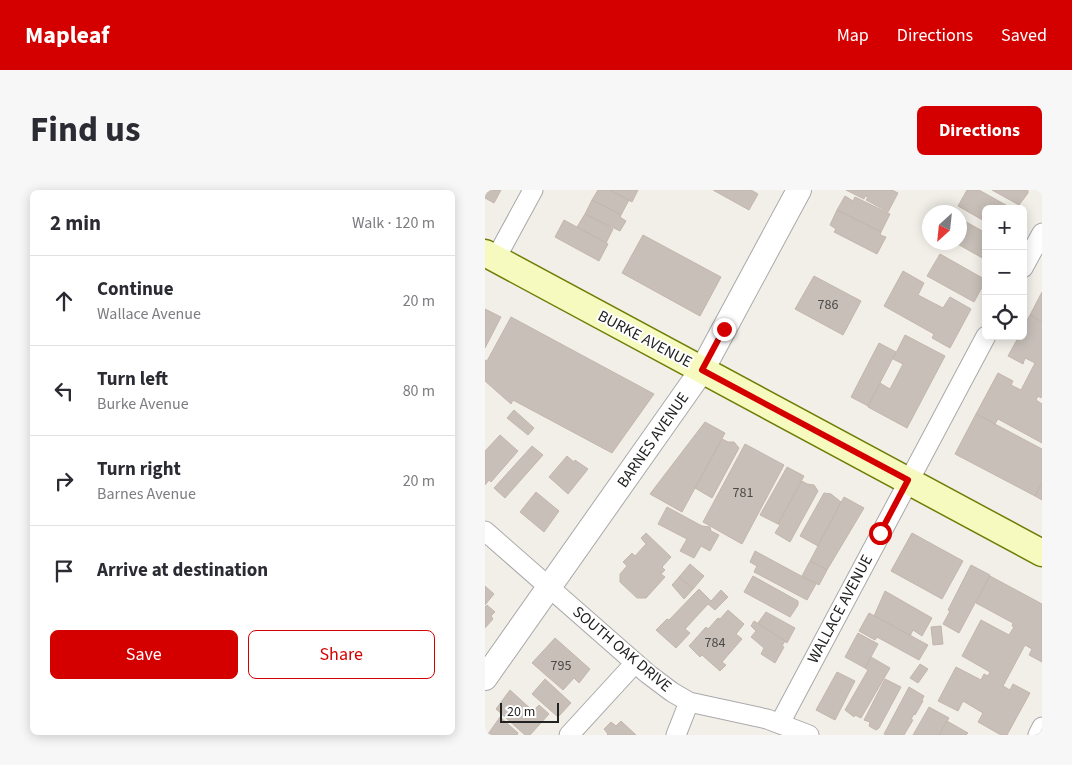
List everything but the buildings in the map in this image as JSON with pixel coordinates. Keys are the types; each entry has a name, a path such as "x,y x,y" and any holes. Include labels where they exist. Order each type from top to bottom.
{"main road":[{"name":"BURKE AVENUE","path":"490,256 1042,553"}],"street":[{"path":"490,256 533,190"},
{"name":"BARNES AVENUE","path":"485,678 702,370 799,190"},
{"path":"1027,261 1042,233"},
{"name":"WALLACE AVENUE","path":"779,723 984,340"},
{"name":"SOUTH OAK DRIVE","path":"485,531 659,684 689,702 779,723 809,735"},
{"path":"569,735 635,663"},
{"path":"676,735 689,702"},
{"path":"1038,735 1042,727"}],"route":[{"path":"724,329 702,370 908,480 880,533"}]}
